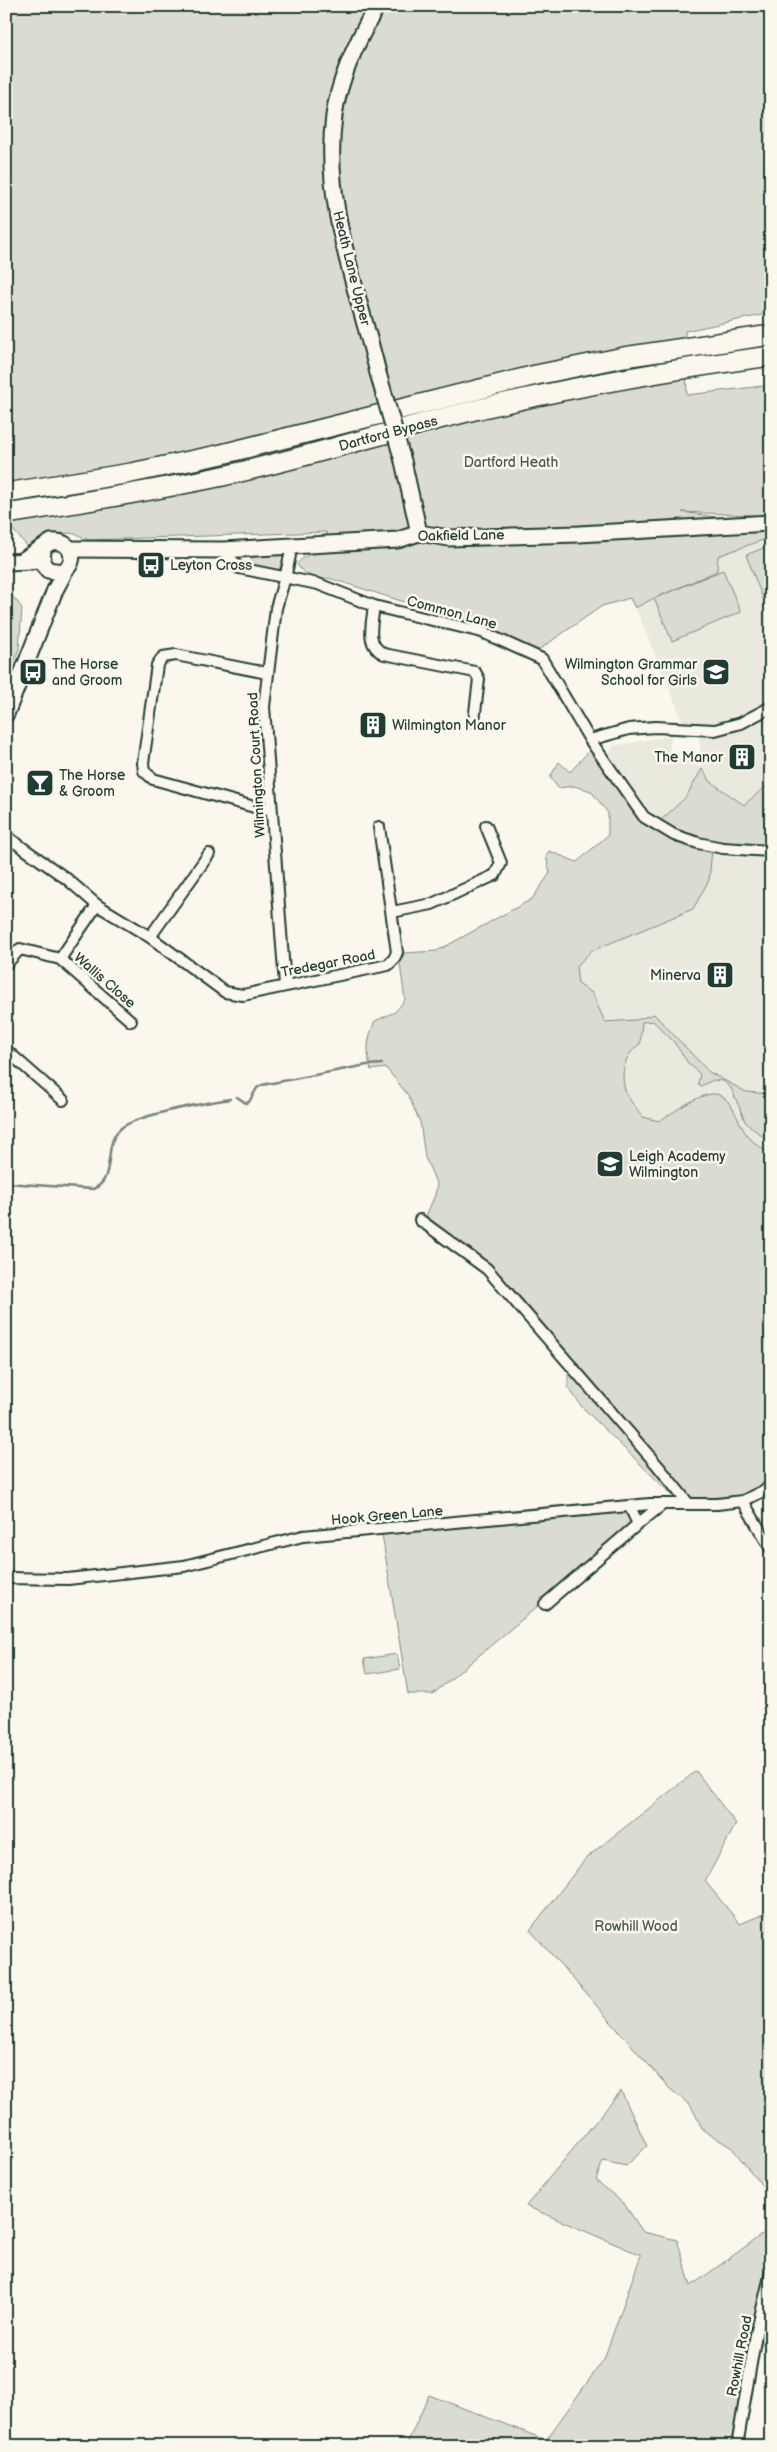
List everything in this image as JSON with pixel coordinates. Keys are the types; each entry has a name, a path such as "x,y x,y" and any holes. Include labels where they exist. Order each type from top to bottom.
{"highway":[{"name":"Dartford Bypass","path":"6,492 131,473 218,455 536,375 624,357 771,335"},
{"name":"Dartford Bypass","path":"6,514 134,494 224,475 441,419 569,389 651,374 771,356"}],"street":[{"name":"Heath Lane Upper","path":"377,6 344,75 334,116 332,174 341,232 402,461 419,533"},
{"name":"Oakfield Lane","path":"6,562 23,560 56,561 92,550 223,550 398,540 419,533 449,538 579,534 771,522"},
{"name":"Wilmington Court Road","path":"285,985 270,808 264,706 266,673 276,608 292,546"},
{"name":"Common Lane","path":"223,550 240,568 318,584 374,606 482,632 542,659 590,740 644,817 667,831 698,843 723,848 771,851"},
{"path":"6,714 55,590 56,561"},
{"path":"374,606 370,642 375,650 384,654 475,672 479,679 474,721"},
{"path":"266,673 176,655 163,657 157,666 154,681 143,768 146,774 153,779 258,808 270,808"},
{"path":"590,740 629,729 655,727 715,730 741,724 771,708"},
{"path":"392,912 432,904 495,875 501,863 486,826"},
{"name":"Tredegar Road","path":"6,836 67,879 97,906 150,937 225,992 243,995 388,965 394,960 397,952 379,827"},
{"path":"150,937 209,854"},
{"name":"Wallis Close","path":"60,958 97,906"},
{"name":"Wallis Close","path":"6,964 20,949 60,958 131,1021"},
{"path":"6,1050 63,1100"},
{"path":"420,1220 487,1269 687,1502"},
{"name":"Hook Green Lane","path":"6,1578 68,1579 174,1567 303,1536 687,1502 717,1504 744,1501 771,1487"},
{"path":"744,1501 771,1549"},
{"path":"545,1604 662,1504"},
{"path":"630,1507 638,1524"},
{"name":"Rowhill Road","path":"737,2446 756,2334 771,2272"}],"shaded area":[{"name":"Wilmington Grammar School for Girls","path":"771,537 771,848 678,831 659,822 608,758 613,746 672,735 669,753 702,768 699,737 689,736 631,597 718,556"},
{"name":"Leigh Academy Wilmington","path":"663,836 692,849 734,855 771,855 771,1478 451,1181 403,1012"}],"green space":[{"name":"Dartford Heath","path":"6,6 771,6 771,313 685,331 687,395 771,385 771,516 682,512 771,525 771,537 718,556 717,571 655,598 723,570 741,612 672,641 654,598 635,608 630,598 602,606 537,651 480,626 329,578 312,577 299,568 297,564 304,557 312,554 330,552 326,532 88,540 65,533 43,539 28,547 6,522"},
{"path":"771,545 771,596 763,599 746,555"},
{"path":"285,553 279,570 254,565 249,556"},
{"path":"6,576 9,576 10,593 22,608 19,649 6,684"},
{"name":"Leigh Academy Wilmington","path":"590,750 644,824 660,833 712,850 709,880 693,909 591,951 576,967 578,984 592,993 605,1022 636,1020 654,1014 709,1072 746,1092 771,1094 771,1143 746,1123 731,1088 723,1081 713,1080 701,1086 698,1084 700,1074 688,1063 674,1042 653,1021 642,1022 640,1044 627,1058 625,1064 623,1077 626,1093 643,1117 659,1121 686,1104 701,1097 714,1094 725,1099 730,1104 749,1138 771,1154 771,1483 740,1498 717,1499 673,1496 582,1407 568,1387 568,1374 575,1369 477,1257 426,1216 437,1185 425,1157 420,1122 408,1095 386,1068 371,1070 369,1063 368,1045 375,1021 395,1012 405,1000 400,964 404,953 437,951 532,899 550,873 546,856 549,851 577,862 608,835 608,813 591,791 574,786 558,788 550,777 559,762 570,772"},
{"path":"702,769 711,782 744,805 771,782 771,848 700,837 659,822 686,797"},
{"path":"649,1505 631,1528 433,1694 408,1694 381,1529"},
{"path":"397,1654 400,1669 367,1674 364,1659"},
{"name":"Rowhill Wood","path":"696,1771 736,1824 705,1881 740,1924 771,1911 771,2197 732,2148 703,2130 691,2106 669,2088 530,1930 586,1858"},
{"path":"621,2091 647,2146 626,2166 603,2161 596,2180 625,2205 643,2232 677,2240 691,2286 771,2228 771,2345 755,2342 736,2446 406,2446 429,2395 546,2440 604,2359 641,2255 526,2206"}],"waterway":[{"path":"237,1097 246,1103 249,1102 257,1088 262,1085 367,1065 382,1064"},
{"path":"6,1183 93,1189 105,1178 112,1144 120,1129 128,1124 156,1114 230,1099"}],"place":[{"name":"Leyton Cross","path":"151,565"},
{"name":"The Horse and Groom","path":"33,672"},
{"name":"Wilmington Grammar School for Girls","path":"716,672"},
{"name":"Wilmington Manor","path":"373,725"},
{"name":"The Manor","path":"742,757"},
{"name":"The Horse & Groom","path":"40,783"},
{"name":"Minerva","path":"720,975"},
{"name":"Leigh Academy Wilmington","path":"610,1164"}]}
